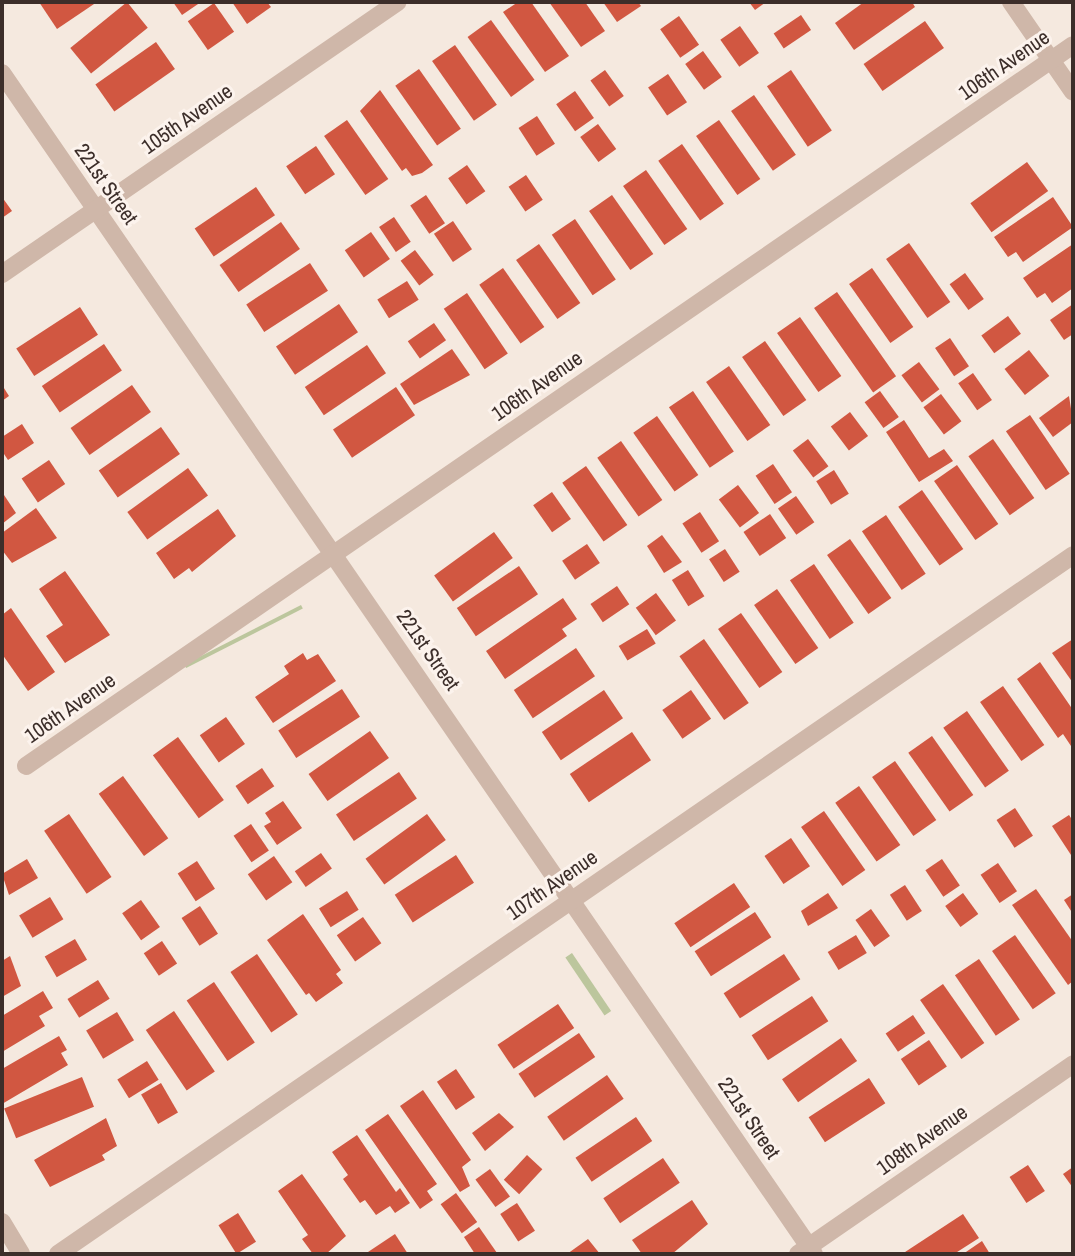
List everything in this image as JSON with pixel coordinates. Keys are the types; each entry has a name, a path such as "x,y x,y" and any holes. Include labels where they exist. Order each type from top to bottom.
{"street":[{"name":"105th Avenue","path":"2,274 398,2"},
{"path":"1011,2 1073,92"},
{"name":"106th Avenue","path":"26,766 1073,45"},
{"name":"221st Street","path":"2,73 573,899 807,1252"},
{"name":"107th Avenue","path":"58,1254 1073,555"},
{"name":"108th Avenue","path":"807,1252 1073,1064"},
{"path":"2,1222 21,1254"}],"green space":[{"path":"301,605 303,609 186,668 184,664"},
{"path":"572,953 611,1011 605,1016 565,957"}],"building":[{"path":"39,2 97,2 57,29"},
{"path":"127,2 148,28 91,74 70,48"},
{"path":"173,2 201,2 182,15"},
{"path":"232,2 267,2 271,7 247,24"},
{"path":"518,2 531,2 569,56 545,72 503,12"},
{"path":"549,2 585,2 605,31 581,47"},
{"path":"603,2 638,2 641,6 617,22"},
{"path":"749,2 766,2 755,10"},
{"path":"864,2 912,2 915,7 854,50 835,23"},
{"path":"214,3 234,32 208,50 188,21"},
{"path":"801,15 811,30 784,48 774,33"},
{"path":"679,16 699,45 680,58 660,29"},
{"path":"491,20 534,80 511,97 468,37"},
{"path":"925,21 944,48 882,91 864,64"},
{"path":"740,26 759,53 739,67 720,40"},
{"path":"156,42 175,69 114,111 95,84"},
{"path":"455,45 497,105 474,121 432,61"},
{"path":"703,51 722,77 704,90 685,64"},
{"path":"419,69 461,129 437,145 395,86"},
{"path":"605,70 624,96 609,106 590,81"},
{"path":"791,70 832,131 808,147 767,86"},
{"path":"668,74 687,102 667,116 648,87"},
{"path":"380,90 433,165 422,173 412,176 406,168 402,171 360,111"},
{"path":"575,91 594,118 575,131 556,104"},
{"path":"754,95 796,155 773,171 731,111"},
{"path":"537,116 555,144 537,156 519,128"},
{"path":"347,120 388,179 365,195 324,136"},
{"path":"719,120 760,179 737,195 696,136"},
{"path":"598,124 616,149 598,162 580,137"},
{"path":"682,144 724,204 700,220 658,161"},
{"path":"316,146 335,174 305,194 286,166"},
{"path":"1027,162 1048,191 992,232 970,203"},
{"path":"467,165 485,191 467,204 448,178"},
{"path":"646,170 687,229 664,245 623,186"},
{"path":"526,175 543,200 525,212 509,187"},
{"path":"256,187 275,215 214,257 195,228"},
{"path":"426,195 445,223 429,234 410,206"},
{"path":"612,195 653,254 630,270 589,211"},
{"path":"2,197 12,211 2,218"},
{"path":"1053,197 1073,227 1023,262 1016,252 1008,257 994,237"},
{"path":"394,217 411,242 396,252 379,227"},
{"path":"575,219 616,280 593,295 552,235"},
{"path":"453,221 472,249 453,262 434,234"},
{"path":"281,222 300,249 238,292 220,265"},
{"path":"371,232 390,259 364,277 345,250"},
{"path":"909,243 950,302 927,318 886,259"},
{"path":"539,244 580,303 557,319 516,260"},
{"path":"1073,244 1073,288 1052,303 1045,293 1037,298 1023,278"},
{"path":"415,250 434,275 419,286 401,261"},
{"path":"310,263 328,291 264,332 246,304"},
{"path":"503,268 544,327 521,344 479,285"},
{"path":"872,268 913,327 890,343 849,284"},
{"path":"965,273 984,299 968,310 950,284"},
{"path":"407,281 419,300 389,318 377,300"},
{"path":"837,292 896,376 873,392 814,308"},
{"path":"467,293 508,354 485,369 444,309"},
{"path":"339,304 358,332 295,375 276,346"},
{"path":"1073,304 1073,334 1064,340 1050,320"},
{"path":"80,307 98,335 34,376 16,348"},
{"path":"1008,316 1021,334 994,353 981,335"},
{"path":"800,317 841,376 818,392 777,333"},
{"path":"434,323 446,340 420,359 408,341"},
{"path":"950,338 969,366 954,376 935,348"},
{"path":"765,341 806,400 783,416 742,357"},
{"path":"104,344 122,371 60,412 42,386"},
{"path":"367,345 386,373 324,415 305,387"},
{"path":"452,349 470,375 414,405 400,384"},
{"path":"1029,350 1049,376 1025,395 1005,369"},
{"path":"919,362 939,389 922,402 901,375"},
{"path":"729,366 770,425 747,441 706,382"},
{"path":"973,373 992,400 977,410 958,383"},
{"path":"2,385 9,396 2,401"},
{"path":"132,385 151,412 89,455 71,428"},
{"path":"396,387 415,415 352,458 333,429"},
{"path":"693,391 734,452 710,468 669,407"},
{"path":"880,391 899,417 883,428 865,402"},
{"path":"941,394 961,421 944,434 923,407"},
{"path":"1069,396 1073,422 1053,437 1039,418"},
{"path":"850,412 868,436 849,450 831,426"},
{"path":"1030,415 1070,474 1046,490 1006,431"},
{"path":"657,416 698,475 675,492 633,433"},
{"path":"904,420 929,458 944,449 953,461 919,482 886,432"},
{"path":"22,424 34,443 8,460 2,451 2,437"},
{"path":"161,427 180,454 118,498 99,471"},
{"path":"808,439 828,466 813,478 793,450"},
{"path":"993,439 1034,498 1010,515 968,456"},
{"path":"621,441 662,500 639,517 597,458"},
{"path":"49,460 65,484 38,502 22,478"},
{"path":"773,464 792,492 775,504 756,476"},
{"path":"957,465 998,524 975,540 934,481"},
{"path":"586,466 627,525 604,542 562,483"},
{"path":"188,468 208,496 147,540 127,512"},
{"path":"834,470 849,494 831,505 816,481"},
{"path":"738,485 759,513 740,527 719,499"},
{"path":"922,490 963,549 940,566 898,507"},
{"path":"2,492 16,513 2,524"},
{"path":"552,492 571,519 552,532 533,505"},
{"path":"796,496 814,522 796,535 778,509"},
{"path":"36,508 57,538 12,563 2,550 2,533"},
{"path":"218,509 236,536 192,572 189,568 174,579 156,553"},
{"path":"700,512 719,541 701,553 682,523"},
{"path":"770,514 786,538 760,556 743,532"},
{"path":"886,515 926,574 902,590 862,531"},
{"path":"494,532 513,558 453,601 434,575"},
{"path":"662,535 682,562 664,573 647,546"},
{"path":"850,539 891,598 868,614 827,555"},
{"path":"587,544 600,563 575,580 562,561"},
{"path":"725,549 740,572 724,582 709,559"},
{"path":"814,564 854,623 830,639 790,580"},
{"path":"519,566 538,594 476,636 457,608"},
{"path":"688,570 704,596 688,606 672,580"},
{"path":"65,571 110,635 65,663 46,636 63,625 39,589"},
{"path":"617,586 629,604 603,622 590,604"},
{"path":"777,589 818,648 795,664 754,605"},
{"path":"656,593 676,621 656,635 636,608"},
{"path":"563,598 577,619 562,629 567,636 505,679 486,651"},
{"path":"11,608 55,672 28,691 2,654 2,615"},
{"path":"741,613 782,672 759,688 718,629"},
{"path":"647,629 656,644 627,661 619,646"},
{"path":"704,639 749,703 724,720 679,656"},
{"path":"1073,639 1073,683 1052,653"},
{"path":"576,648 595,676 533,718 514,690"},
{"path":"303,653 307,660 318,654 336,681 273,723 255,697 289,674 284,666"},
{"path":"1040,662 1073,710 1073,749 1063,734 1058,738 1017,679"},
{"path":"1003,686 1044,745 1021,761 980,702"},
{"path":"342,689 360,717 296,758 278,730"},
{"path":"604,690 623,718 561,760 542,732"},
{"path":"691,690 711,719 682,739 662,710"},
{"path":"967,711 1009,771 985,787 943,728"},
{"path":"226,717 245,744 219,762 200,735"},
{"path":"370,731 389,758 327,801 309,774"},
{"path":"632,732 651,760 589,802 570,774"},
{"path":"932,736 973,795 950,812 908,753"},
{"path":"178,737 224,800 199,818 153,755"},
{"path":"895,761 936,820 913,836 872,777"},
{"path":"262,768 274,786 248,804 235,786"},
{"path":"399,772 417,799 354,841 336,814"},
{"path":"123,776 168,838 144,856 99,794"},
{"path":"859,786 900,845 877,862 835,803"},
{"path":"283,801 302,828 277,845 264,826 271,822 265,813"},
{"path":"1015,808 1033,836 1015,848 997,820"},
{"path":"824,811 865,870 842,886 801,827"},
{"path":"69,814 111,877 87,894 44,831"},
{"path":"427,814 446,840 384,885 366,859"},
{"path":"1069,815 1073,821 1071,855 1052,826"},
{"path":"251,824 269,851 251,862 234,836"},
{"path":"791,838 810,866 783,884 764,856"},
{"path":"321,853 332,869 306,887 295,871"},
{"path":"456,855 474,883 413,922 395,895"},
{"path":"274,856 292,882 266,901 248,874"},
{"path":"27,859 38,878 9,895 2,874"},
{"path":"942,859 960,886 943,897 925,870"},
{"path":"197,861 215,889 196,901 178,874"},
{"path":"998,863 1017,891 1000,903 981,875"},
{"path":"734,883 750,907 691,947 674,923"},
{"path":"905,885 922,911 907,921 890,895"},
{"path":"1036,889 1073,942 1073,981 1068,985 1012,905"},
{"path":"347,891 359,910 331,927 319,908"},
{"path":"828,893 838,908 808,926 801,911"},
{"path":"963,893 978,914 960,927 945,906"},
{"path":"1073,894 1073,914 1064,900"},
{"path":"50,897 63,919 33,938 19,916"},
{"path":"141,900 160,927 141,940 122,913"},
{"path":"200,906 218,934 200,946 182,918"},
{"path":"871,909 890,936 874,947 855,920"},
{"path":"755,912 771,937 711,976 695,951"},
{"path":"303,914 341,970 336,974 343,983 316,1002 309,993 306,995 267,940"},
{"path":"363,917 381,943 355,962 337,935"},
{"path":"856,935 867,953 839,970 828,952"},
{"path":"1015,935 1056,993 1033,1009 992,951"},
{"path":"75,939 87,960 57,977 45,956"},
{"path":"162,941 177,963 159,976 144,953"},
{"path":"257,954 298,1015 271,1032 230,972"},
{"path":"784,954 800,979 740,1018 724,993"},
{"path":"10,956 21,986 2,997 2,961"},
{"path":"979,959 1020,1020 996,1036 955,975"},
{"path":"98,980 110,999 79,1018 67,999"},
{"path":"214,982 255,1043 227,1061 187,1000"},
{"path":"943,984 984,1043 961,1059 920,1000"},
{"path":"43,991 53,1008 39,1016 45,1026 2,1052 2,1016"},
{"path":"812,996 828,1021 768,1060 752,1035"},
{"path":"558,1004 574,1028 514,1069 497,1045"},
{"path":"174,1011 215,1072 187,1091 146,1030"},
{"path":"117,1012 134,1040 103,1059 86,1031"},
{"path":"913,1015 925,1033 898,1052 886,1033"},
{"path":"579,1033 595,1057 535,1098 518,1074"},
{"path":"59,1036 67,1050 61,1053 68,1065 2,1104 2,1069"},
{"path":"841,1038 857,1061 798,1102 782,1079"},
{"path":"929,1040 947,1067 919,1086 901,1059"},
{"path":"147,1061 159,1080 129,1098 117,1080"},
{"path":"456,1069 475,1097 456,1110 437,1082"},
{"path":"607,1075 624,1099 564,1141 547,1117"},
{"path":"82,1077 94,1107 16,1138 4,1108"},
{"path":"869,1078 885,1103 825,1142 809,1117"},
{"path":"161,1083 178,1112 158,1124 141,1094"},
{"path":"423,1090 471,1160 462,1167 470,1186 460,1192 400,1106"},
{"path":"499,1113 514,1127 485,1151 472,1133"},
{"path":"388,1114 437,1184 427,1191 433,1200 420,1209 365,1130"},
{"path":"636,1117 652,1141 592,1182 575,1158"},
{"path":"106,1118 117,1146 102,1155 105,1160 50,1187 34,1160"},
{"path":"357,1135 396,1192 400,1188 410,1203 395,1213 390,1206 376,1215 365,1200 360,1203 343,1179 348,1175 332,1152"},
{"path":"527,1155 542,1169 519,1194 504,1180"},
{"path":"663,1158 680,1183 620,1223 603,1198"},
{"path":"1028,1165 1045,1191 1026,1203 1010,1177"},
{"path":"1073,1167 1073,1188 1063,1174"},
{"path":"490,1169 510,1197 495,1207 475,1180"},
{"path":"302,1174 346,1236 326,1254 313,1254 302,1239 308,1235 278,1191"},
{"path":"456,1193 477,1222 462,1233 441,1204"},
{"path":"692,1200 708,1224 672,1254 642,1254 632,1240"},
{"path":"517,1203 535,1231 518,1242 500,1214"},
{"path":"238,1213 256,1242 236,1254 218,1225"},
{"path":"963,1214 979,1238 954,1254 902,1254"},
{"path":"479,1227 497,1253 475,1254 464,1237"},
{"path":"395,1234 408,1254 369,1254 368,1252"},
{"path":"588,1239 600,1254 567,1254"},
{"path":"982,1241 990,1254 963,1254"}]}
